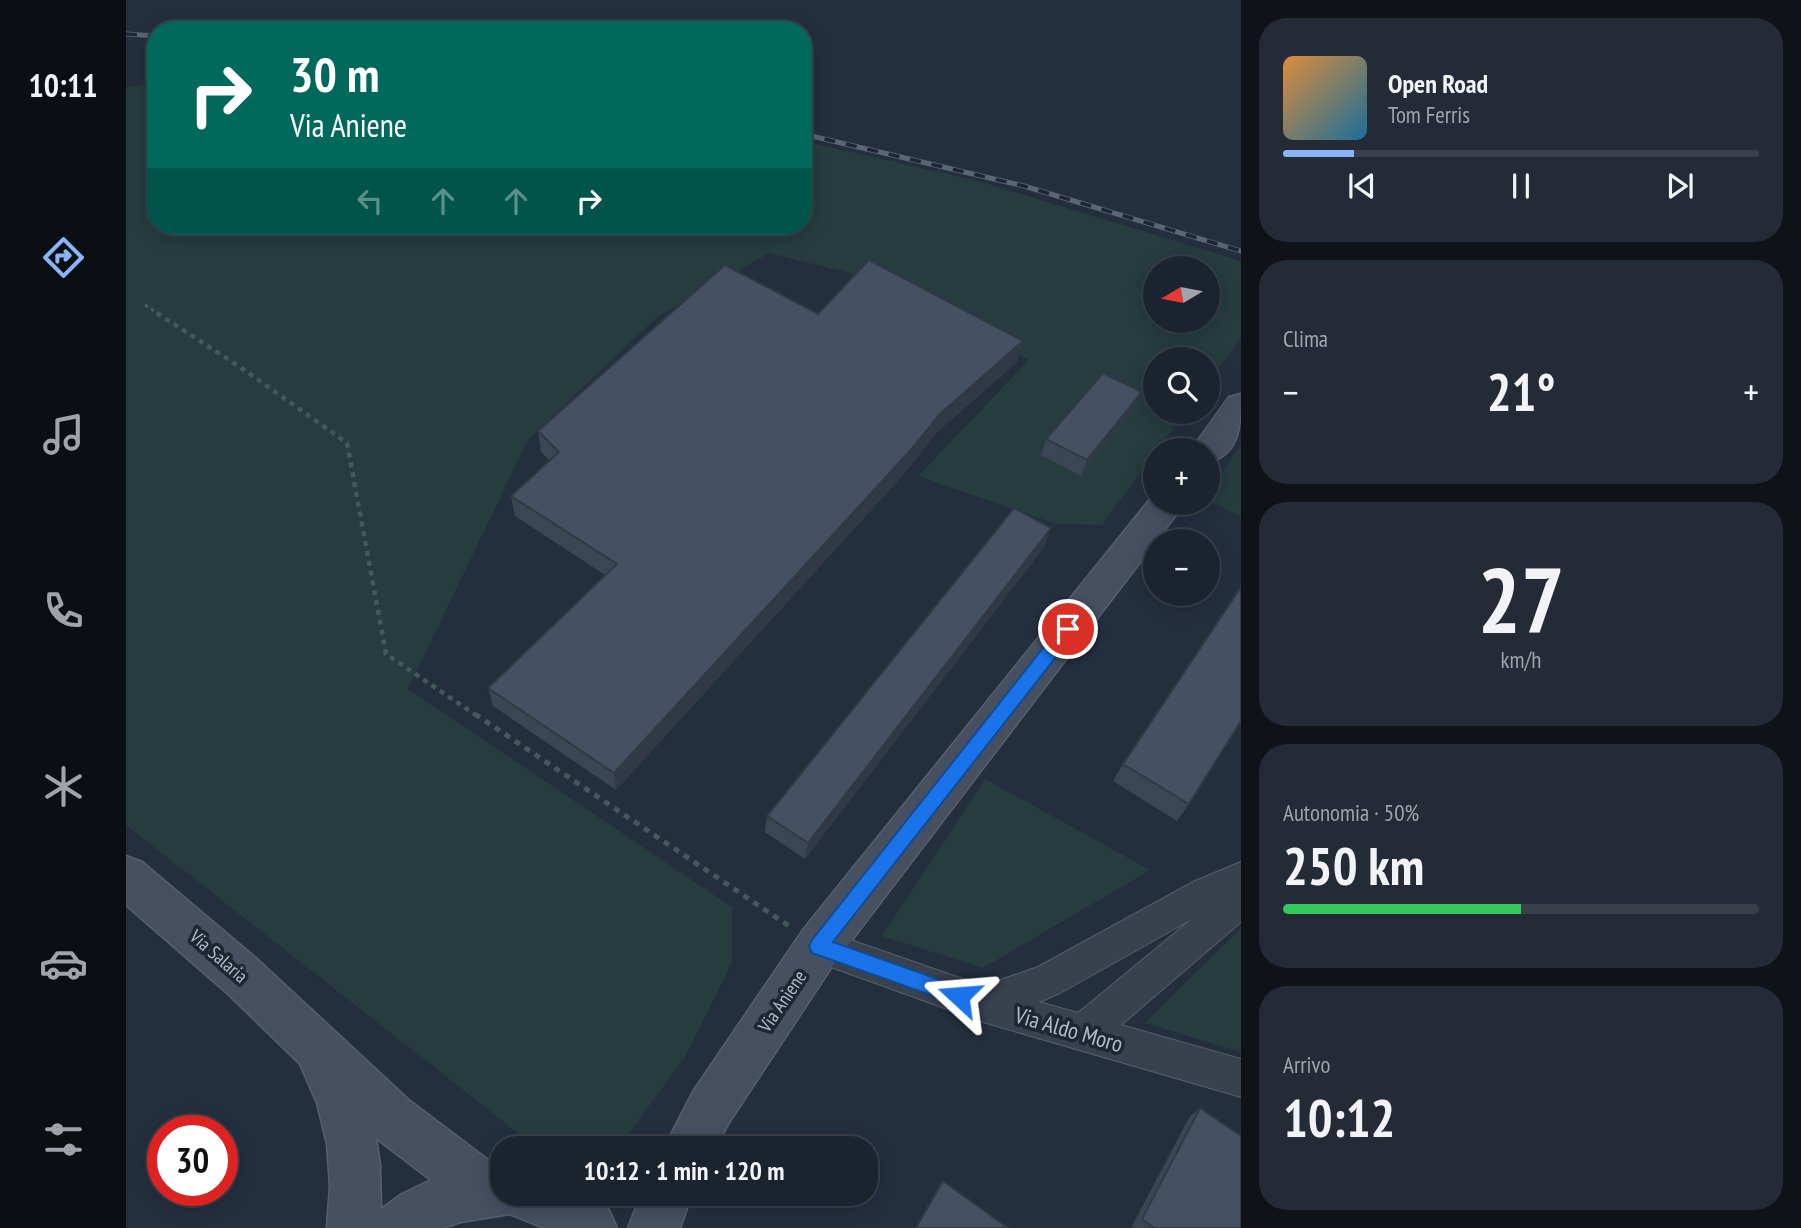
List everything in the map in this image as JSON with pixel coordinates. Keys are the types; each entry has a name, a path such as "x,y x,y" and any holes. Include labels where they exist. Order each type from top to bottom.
{"street":[{"path":"1217,438 1241,406"},
{"name":"Via Aniene","path":"700,1128 819,946 1158,515"},
{"name":"Via Salaria","path":"126,877 242,976 392,1119 490,1172"},
{"path":"983,1004 1047,981 1207,892 1241,878"},
{"path":"1083,1033 1235,905 1241,896"},
{"name":"Via Aldo Moro","path":"819,946 983,1004 1241,1078"},
{"name":"Via Salaria","path":"307,1040 333,1080 344,1106 355,1160 353,1228"},
{"name":"Via Salaria","path":"398,1228 443,1201 490,1201"},
{"path":"654,1228 662,1206"}],"path":[{"path":"145,306 246,371 347,443 359,500 369,577 386,653 819,946"}],"green space":[{"path":"147,84 147,235 812,235 812,143 978,181 1241,261 1241,338 1220,367 1220,347 1143,347 1143,424 1176,424 1166,438 1143,438 1143,469 1102,525 1056,524 918,476 1029,360 862,276 769,253 656,318 528,440 408,689 732,907 732,962 685,1057 627,1136 522,1136 126,825 126,87"},
{"path":"1241,445 1241,517 1220,506 1220,475"},
{"path":"985,779 1150,870 983,968 882,936"},
{"path":"1241,928 1241,1052 1145,1023"}],"building":[{"path":"869,260 1023,341 941,413 908,453 614,773 488,688 617,564 511,496 559,452 538,431 725,265 818,314"},
{"path":"1103,373 1142,392 1087,460 1046,439"},
{"path":"1014,508 1051,528 808,843 767,816"},
{"path":"1241,587 1241,721 1189,804 1123,764"},
{"path":"1200,1108 1241,1136 1241,1228 1154,1228 1142,1219"},
{"path":"943,1181 1008,1228 916,1228"}],"railway":[{"path":"126,34 147,35"},
{"path":"812,136 1024,186 1241,251"}],"route":[{"path":"959,996 819,946 1068,629"}]}
